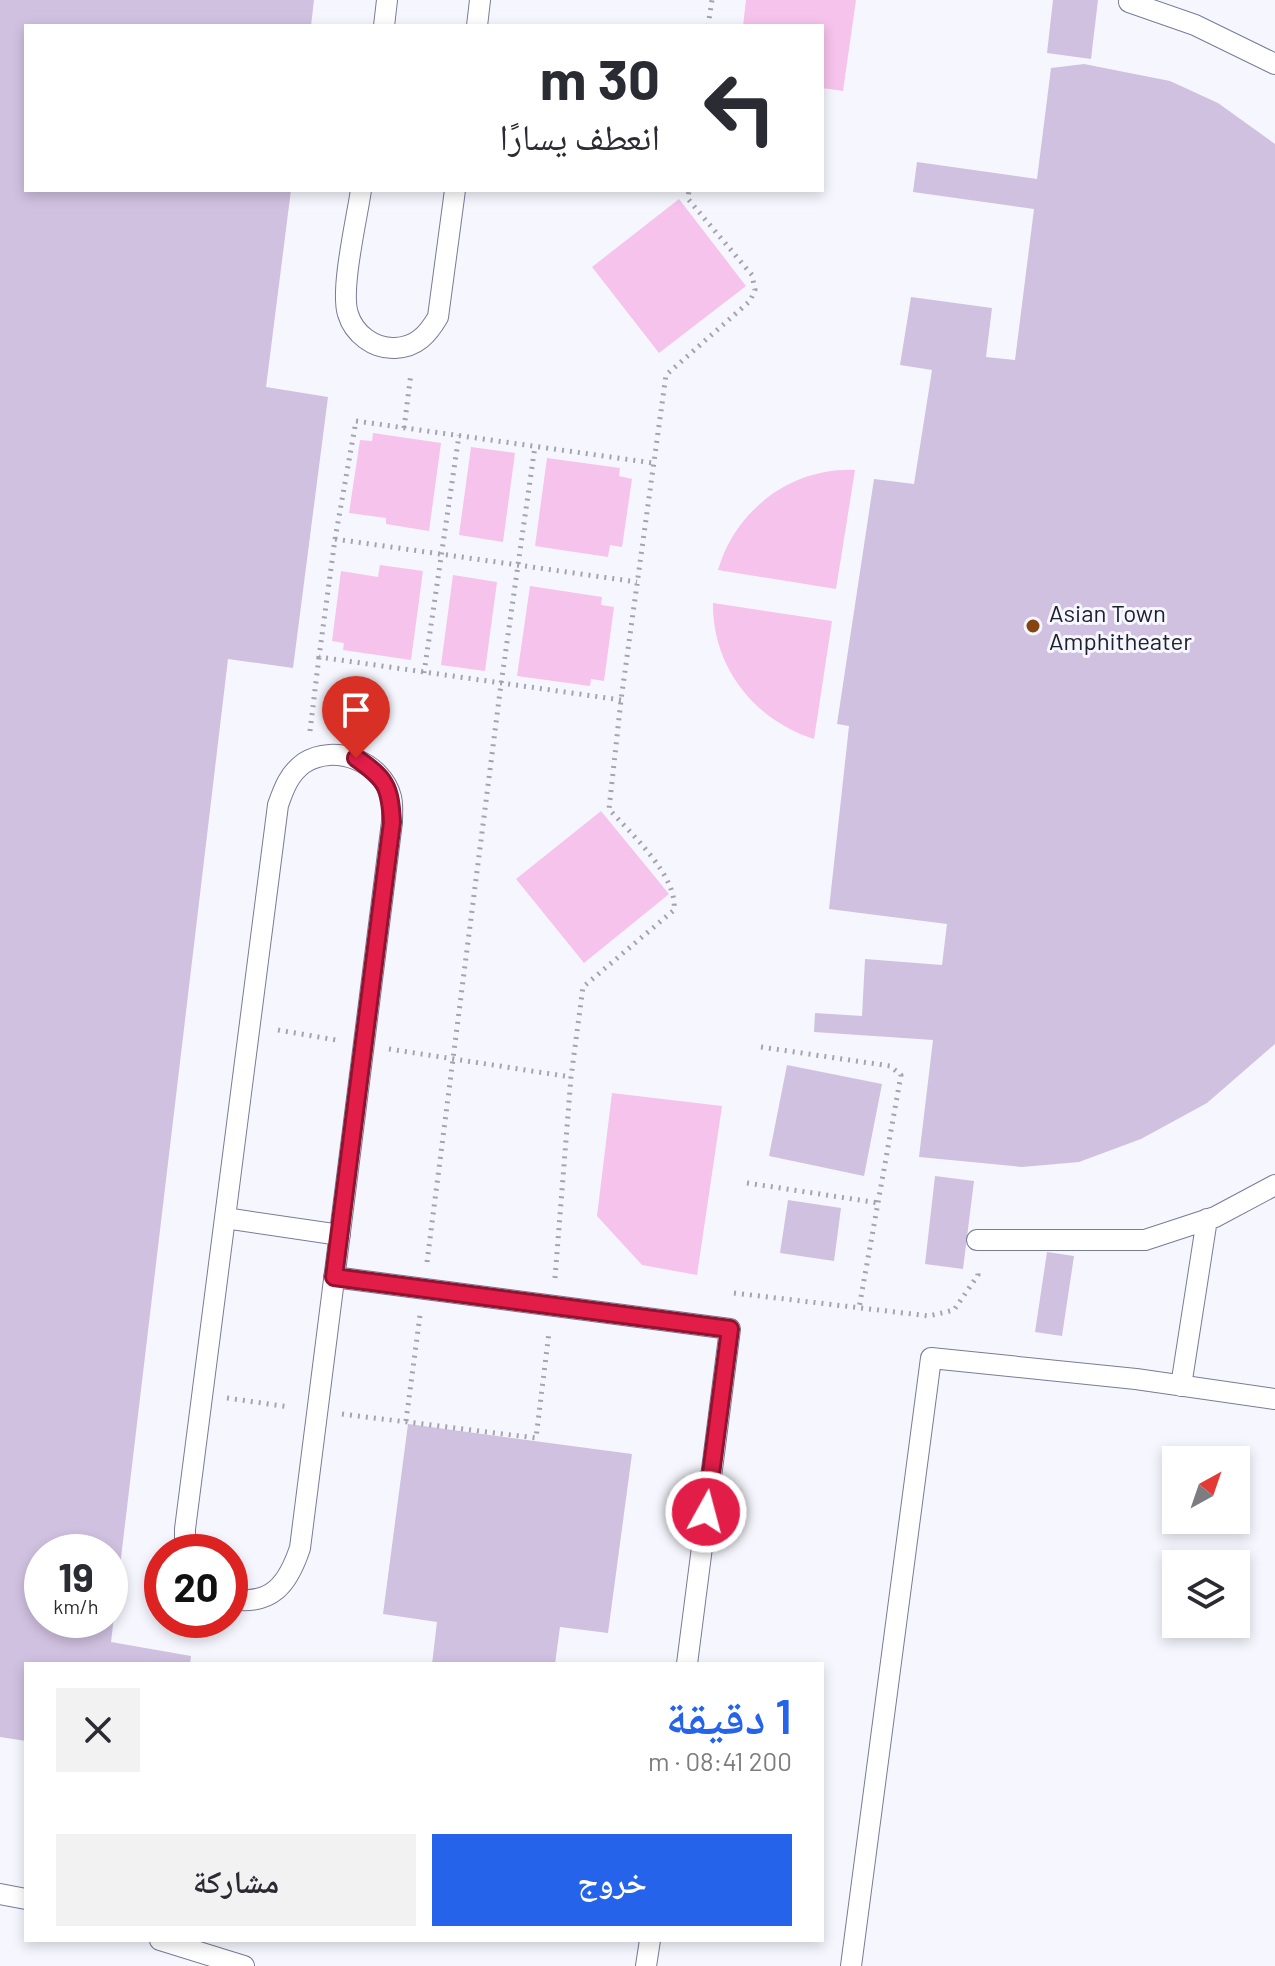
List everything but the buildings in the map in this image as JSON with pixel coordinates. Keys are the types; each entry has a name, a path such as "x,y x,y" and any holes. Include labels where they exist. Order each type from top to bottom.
{"lane":[{"path":"384,24 387,0"},
{"path":"477,24 480,0"},
{"path":"1129,2 1195,25 1275,64"},
{"path":"361,192 346,291 347,312 356,331 373,344 394,348 415,343 429,332 438,317 455,192"},
{"path":"185,1534 278,805 287,780 305,762 330,754 356,758 378,773 391,796 392,822 300,1548 291,1574 272,1594 248,1601"},
{"path":"977,1240 1145,1240 1207,1219 1275,1185"},
{"path":"225,1218 340,1235"},
{"path":"1181,1386 1207,1219"},
{"path":"334,1277 730,1329 687,1662"},
{"path":"851,1966 931,1358 1275,1399"},
{"path":"0,1894 24,1899"},
{"path":"166,1942 244,1966"},
{"path":"646,1966 650,1942"}],"path":[{"path":"708,24 712,0"},
{"path":"203,1395 536,1438 553,1305 571,1077 583,987 674,910 676,898 661,869 609,809 666,375 750,301 755,290 752,275 688,199 689,192"},
{"path":"404,428 415,343"},
{"path":"305,762 335,539 356,421 653,463"},
{"path":"424,673 459,435"},
{"path":"406,1421 501,684 535,446"},
{"path":"335,539 637,582"},
{"path":"319,657 621,700"},
{"path":"250,1025 571,1077"},
{"path":"761,1047 890,1066 901,1075 859,1308"},
{"path":"747,1183 879,1203"},
{"path":"734,1293 929,1316 954,1310 978,1275 977,1240"}],"shaded area":[{"path":"746,0 856,0 843,91 824,88 824,24 743,24"},
{"path":"679,199 746,286 659,353 592,267"},
{"path":"373,433 441,443 429,531 386,524 386,518 349,513 360,440 372,441"},
{"path":"471,447 515,453 503,542 459,535"},
{"path":"547,458 620,468 619,476 632,479 622,547 610,545 608,557 535,546"},
{"path":"855,470 836,589 718,570 726,548 738,529 769,496 809,476"},
{"path":"380,565 423,571 411,660 343,650 344,643 332,641 341,571 378,577"},
{"path":"453,575 497,582 485,671 441,665"},
{"path":"530,586 602,597 601,605 614,607 604,681 591,679 590,686 517,676"},
{"path":"713,603 832,621 814,739 773,719 741,688 720,648"},
{"path":"601,811 669,894 584,963 516,879"},
{"path":"612,1093 722,1106 697,1275 642,1265 597,1216"}],"place":[{"name":"Asian Town Amphitheater","path":"1033,626"}],"route":[{"path":"356,758 378,773 391,796 392,822 334,1277 730,1329 706,1512"}]}
